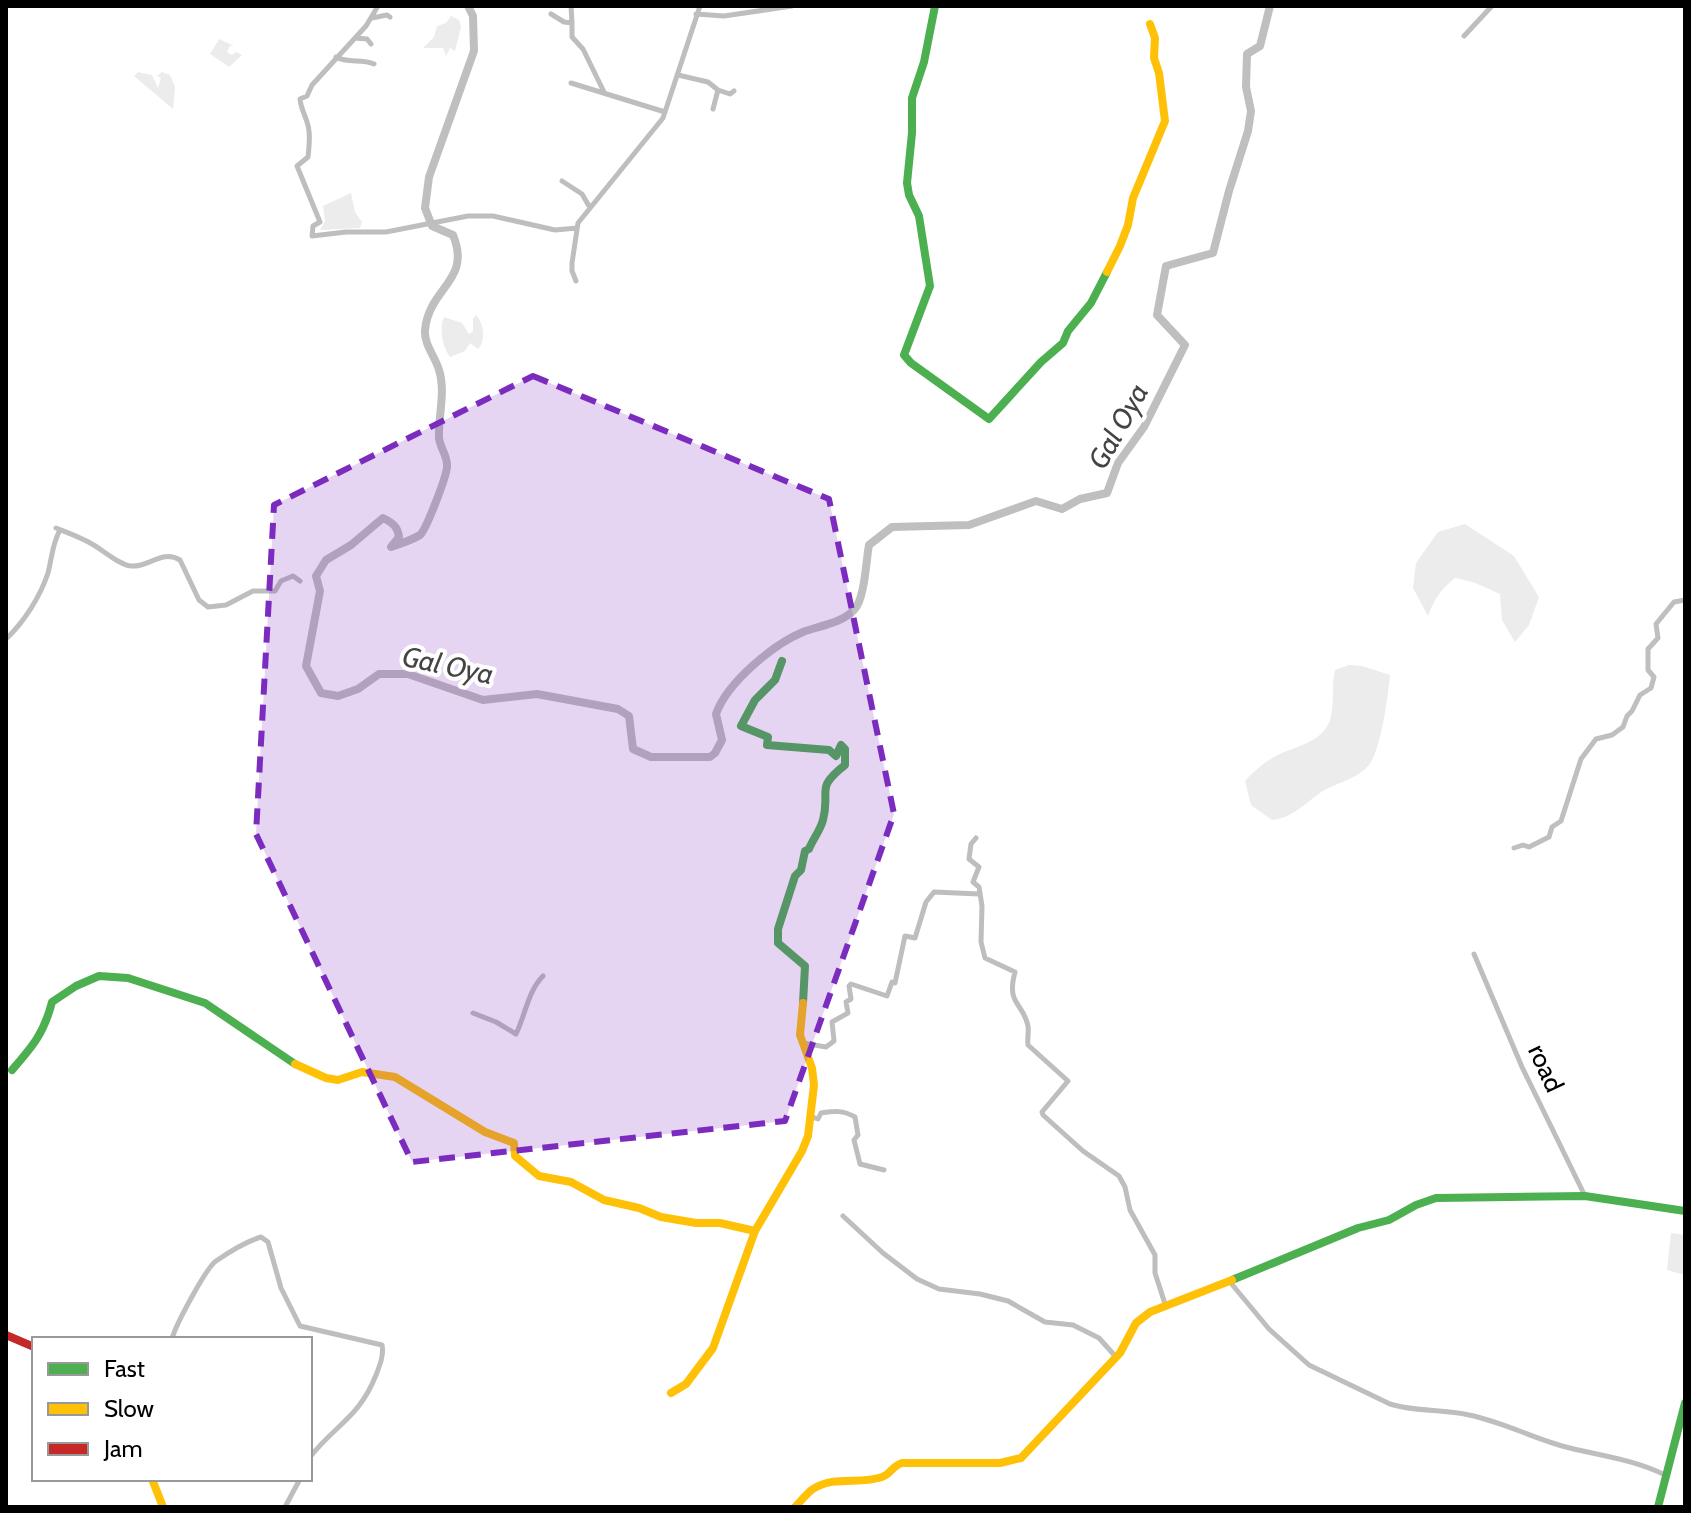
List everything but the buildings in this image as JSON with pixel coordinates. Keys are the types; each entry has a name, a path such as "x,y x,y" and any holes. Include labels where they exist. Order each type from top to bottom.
{"main road":[{"path":"935,6 924,62 912,98 907,183 919,216 930,286 904,355 989,419 1041,362 1063,343 1068,331 1091,303 1120,246 1133,198 1165,121 1154,58 1155,38 1150,24"},
{"path":"671,1393 686,1384 713,1348 755,1231 802,1151 812,1117 812,1068 800,1035 805,966 778,943 778,929 795,876 801,870 805,851 821,828 825,816 824,787 831,773 845,765 845,749 841,745 836,756 829,750 767,745 768,737 741,726 755,700 775,680 782,661"},
{"path":"12,1070 38,1040 46,1026 52,1002 99,976 128,978 205,1003 229,1017 287,1061 326,1078 338,1080 362,1072 395,1077 485,1132 514,1143 515,1156 539,1176 571,1182 604,1200 639,1208 653,1215 696,1223 720,1223 755,1231"},
{"path":"795,1507 813,1489 830,1482 876,1479 887,1476 895,1465 907,1462 1000,1463 1021,1458 1116,1357 1136,1323 1150,1312 1358,1228 1389,1220 1430,1199 1585,1196 1685,1211"},
{"path":"6,1335 32,1346"},
{"path":"1658,1507 1685,1403"},
{"path":"153,1481 163,1507"}],"street":[{"path":"378,6 371,19 312,85 307,96 300,99 309,131 309,151 308,157 297,166 320,222 313,226 312,236 386,232 468,216 493,216 552,230 577,228"},
{"path":"571,6 572,37 583,49 604,92"},
{"path":"576,281 572,271 578,223 643,145 665,112 700,6"},
{"path":"696,14 724,16 792,6"},
{"path":"1464,36 1492,6"},
{"path":"551,14 572,23"},
{"path":"371,19 390,17"},
{"path":"354,38 367,39 371,44"},
{"path":"336,57 344,61 367,60 374,64"},
{"path":"678,75 708,82 730,94 734,91"},
{"path":"571,83 665,112"},
{"path":"713,109 718,90"},
{"path":"562,181 582,194 590,207"},
{"path":"6,639 25,619 47,574 58,529 134,567 162,557 175,557 180,560 199,600 208,607 226,605 253,591 275,591 281,581 293,576 300,581"},
{"path":"976,838 971,844 969,859 979,867 973,882 979,887 981,942 985,958 1015,972 1012,989 1027,1025 1028,1045 1068,1081 1042,1112 1043,1115 1083,1151 1119,1176 1130,1210 1155,1255 1155,1273 1166,1307"},
{"path":"802,1042 826,1047 834,1041 832,1022 848,1013 846,1002 851,999 851,984 887,996 892,982 895,983 905,936 915,938 926,902 934,892 979,894"},
{"name":"road","path":"1474,954 1522,1067 1585,1196"},
{"path":"473,1013 516,1034 536,983 543,976"},
{"path":"812,1117 818,1119 821,1113 833,1111 845,1111 855,1117 858,1135 854,1140 860,1164 884,1170"},
{"path":"843,1216 917,1279 939,1289 1008,1301 1045,1322 1073,1325 1099,1338 1116,1357"},
{"path":"173,1337 213,1264 248,1241 261,1237 268,1242 281,1288 300,1326 382,1345 378,1371 365,1400 312,1455"},
{"path":"1230,1282 1269,1329 1309,1365 1390,1404 1496,1421 1568,1448 1614,1457 1665,1475"},
{"path":"285,1507 299,1481"}],"highlighted area":[{"path":"533,376 829,499 894,814 785,1121 412,1162 256,834 274,505"}],"shaded area":[{"path":"451,16 459,20 461,27 455,51 450,48 446,56 443,48 423,48 434,37 437,26 446,23"},
{"path":"219,39 234,46 230,46 227,52 242,55 229,67 210,54"},
{"path":"138,72 152,75 158,88 161,78 157,76 162,72 170,75 175,87 173,109 134,76"},
{"path":"351,193 355,212 362,222 360,228 320,230 325,221 323,206"},
{"path":"476,315 483,332 481,346 478,349 470,343 465,351 450,357 442,337 444,317 462,323 469,334 473,331"},
{"path":"1465,524 1514,556 1539,597 1529,625 1515,642 1502,620 1500,594 1455,578 1438,595 1428,616 1413,588 1416,563 1438,532"},
{"path":"1349,665 1390,675 1383,723 1373,759 1357,775 1326,790 1291,814 1272,820 1251,805 1245,781 1270,760 1321,734 1330,720 1335,670"},
{"path":"1671,1233 1685,1235 1685,1275 1667,1270"}],"waterway":[{"name":"Gal Oya","path":"468,6 473,16 474,51 429,177 425,208 432,226 453,235 457,251 454,274 434,303 425,330 426,341 441,378 439,438 446,459 446,473 420,535 391,547 399,537 394,526 383,518 351,545 326,560 316,576 320,591 306,666 321,693 338,696 358,689 379,674 408,674 483,700 537,694 618,709 629,716 633,749 651,757 710,757 715,753 722,740 716,714 730,690 752,666 778,646 803,632 843,618 854,610 863,589 869,545 892,527 969,525 1036,501 1062,509 1080,499 1107,493 1118,463 1144,427 1185,345 1157,315 1166,266 1213,253 1248,131 1251,111 1246,87 1247,54 1260,46 1270,6"},
{"path":"1514,848 1529,847 1549,837 1552,827 1561,821 1581,759 1596,739 1612,735 1623,727 1640,695 1651,688 1654,677 1648,670 1648,649 1658,638 1656,624 1674,602 1685,600"}],"traffic: fast":[{"path":"935,6 924,62 912,98 907,183 919,216 930,286 904,355 989,419 1041,362 1063,343 1068,331 1091,303 1107,272"},
{"path":"782,661 775,680 755,700 741,726 768,737 767,745 829,750 836,756 841,745 845,749 845,765 827,785 822,824 805,851 801,870 795,876 778,929 778,943 805,966 803,1003"},
{"path":"12,1070 37,1039 52,1002 99,976 128,978 205,1003 295,1064"},
{"path":"1232,1280 1358,1228 1389,1220 1436,1198 1585,1196 1685,1211"},
{"path":"1658,1507 1685,1403"}],"traffic: slow":[{"path":"1107,272 1120,246 1133,198 1165,121 1154,58 1155,38 1150,24"},
{"path":"671,1393 686,1384 713,1348 755,1231 808,1136 814,1085 812,1068 800,1035 803,1003"},
{"path":"295,1064 338,1080 362,1072 395,1077 485,1132 514,1143 515,1156 539,1176 571,1182 604,1200 661,1217 696,1223 720,1223 755,1231"},
{"path":"795,1507 821,1485 882,1477 902,1463 1000,1463 1021,1458 1120,1353 1136,1323 1150,1312 1232,1280"},
{"path":"153,1481 163,1507"}],"traffic: jam":[{"path":"6,1335 32,1346"}]}
